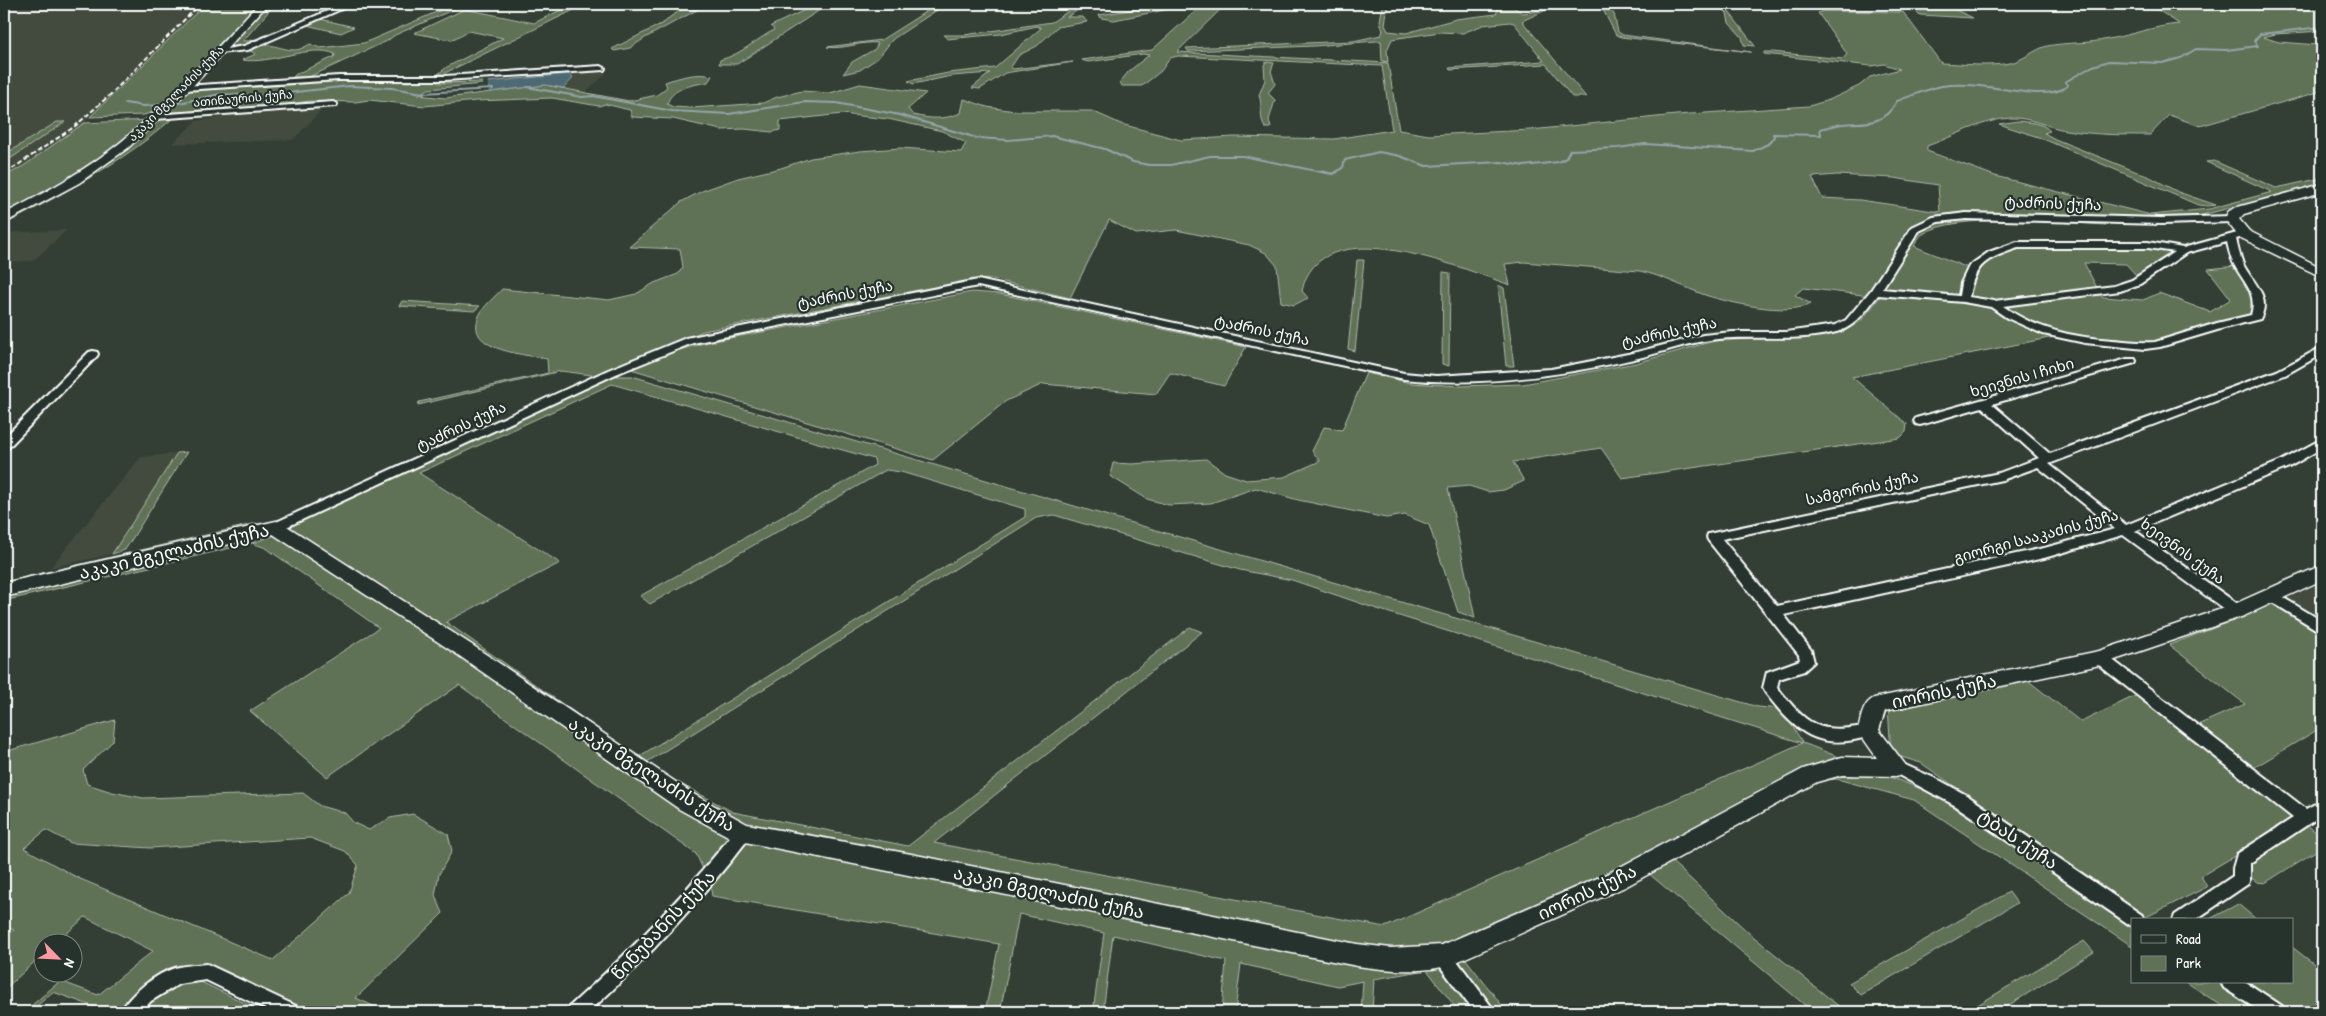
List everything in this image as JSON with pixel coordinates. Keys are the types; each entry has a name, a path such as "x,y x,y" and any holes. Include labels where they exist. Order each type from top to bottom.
{"street":[{"name":"აკაკი მგელაძის ქუჩა","path":"4,218 48,195 106,159 140,132 263,4"},
{"path":"219,51 245,48 349,4"},
{"path":"184,88 339,78 445,78 601,68"},
{"name":"ათინაურის ქუჩა","path":"155,117 332,104"},
{"path":"2322,188 2240,211 2233,215 2232,219 2244,234 2322,273"},
{"name":"ტაძრის ქუჩა","path":"276,526 612,372 690,340 978,283 1395,374 1436,379 1509,376 1551,372 1633,356 1703,338 1732,334 1786,335 1837,328 1850,322 1875,292 1915,229 1936,219 1966,216 2161,221 2232,219"},
{"path":"1875,292 1963,299 1994,304 2116,289 2136,282 2183,251 2244,234"},
{"path":"1994,304 2013,318 2036,330 2056,336 2145,346 2156,345 2221,324 2243,321 2256,317 2261,305 2257,291 2237,262 2231,238"},
{"path":"1963,299 1966,283 1972,268 1992,254 2017,245 2148,245 2183,251"},
{"name":"სამგორის ქუჩა","path":"1868,731 1843,737 1824,736 1808,731 1781,702 1770,688 1772,676 1786,670 1801,668 1808,662 1806,654 1713,537 2002,476 2281,373 2322,350"},
{"path":"4,445 93,354"},
{"name":"ხეივნის I ჩიხი","path":"1920,421 2131,361"},
{"name":"ხეივნის ქუჩა","path":"1985,404 2045,461 2125,530 2237,611"},
{"name":"გიორგი სააკაძის ქუჩა","path":"1774,612 2005,562 2125,530 2285,464 2322,443"},
{"name":"აკაკი მგელაძის ქუჩა","path":"4,590 276,526 465,650 688,802 743,832 911,864 1357,955 1391,959 1443,956"},
{"name":"იორის ქუჩა","path":"1868,731 1876,707 1888,702 2100,658 2237,611 2322,572"},
{"path":"2272,596 2322,628"},
{"path":"2100,658 2305,818"},
{"path":"1868,731 1896,767"},
{"name":"იორის ქუჩა","path":"1443,956 1618,880 1811,775 1842,766 1896,767"},
{"name":"ტბას ქუჩა","path":"1896,767 1962,801 2133,918"},
{"path":"2184,918 2242,879 2241,868 2243,859 2322,807"},
{"name":"წინუბანის ქუჩა","path":"576,1012 660,931 713,873 743,832"},
{"path":"1443,956 1485,1012"},
{"path":"130,1012 145,995 176,976 207,972 290,1012"},
{"path":"2233,984 2276,1012"}],"shaded area":[{"path":"4,4 205,4 84,123 25,165 4,177"},
{"path":"598,66 601,72 606,74 586,92 564,88 573,78 488,82 490,73"},
{"path":"309,101 330,101 293,140 172,144 196,121 229,116 228,113 236,108 271,107"},
{"path":"67,230 33,261 4,262 4,233"},
{"path":"177,453 112,554 50,568 141,457"},
{"path":"2322,581 2322,622 2286,598"}],"green space":[{"path":"205,4 259,4 180,89 153,112 144,115 90,117"},
{"path":"268,4 275,4 243,41 254,40 274,31 285,29 251,44 227,49"},
{"path":"425,4 466,4 395,35 387,41 309,77 293,77 334,57 335,54 325,51 314,51 265,60 242,60 256,54 248,50 261,45 295,50 310,44 320,48 364,43 441,10 441,7"},
{"path":"573,4 586,4 443,74 438,74 447,67 503,38 469,31 451,40 414,33 465,9 534,23"},
{"path":"691,4 708,4 630,48 614,51 612,49 665,22"},
{"path":"813,4 829,4 737,64 719,64 720,60 742,51 774,30 771,26 811,7"},
{"path":"938,4 946,4 893,39 878,58 860,70 843,74 852,62 875,49 878,43 827,47 881,40"},
{"path":"1079,4 1087,4 1067,17 1083,17 1087,22 1057,27 1037,46 1019,55 1011,67 1013,69 1073,62 1005,73 980,89 972,88 990,73 952,76 913,84 908,81 948,73 995,68 1041,28 1037,26 1001,34 947,39 944,35 964,35 1052,22"},
{"path":"1166,4 1195,4 1114,20 1101,18 1099,15"},
{"path":"1199,4 1226,4 1177,52 1388,63 1399,130 1429,135 1531,130 1676,115 1809,106 1829,100 1859,86 1870,77 1900,69 1884,64 1871,66 1764,54 1764,52 1772,52 1843,59 1847,54 1818,13 1823,11 1903,12 1941,63 1984,65 2015,62 2047,46 2100,41 2179,24 2149,4 2322,4 2322,31 2276,34 2263,37 2279,42 2318,45 2317,42 2322,43 2322,91 2200,126 2169,115 2150,135 2087,133 2059,129 2025,119 1999,119 1978,125 1927,146 1927,151 1995,176 2151,215 2209,209 2272,192 2206,162 2214,161 2276,188 2322,178 2322,185 2194,217 2147,220 2099,218 2106,225 2011,220 1984,221 1938,227 1923,234 1914,246 1968,268 2013,243 2151,244 2180,247 2139,275 2136,275 2126,264 2084,263 2102,297 2143,300 2159,293 2210,312 2231,299 2208,269 2236,266 2252,289 2255,311 2249,317 2151,343 2052,334 2054,337 1852,377 1907,424 1906,432 1900,438 1622,478 1601,448 1513,462 1524,481 1504,490 1488,492 1469,486 1448,488 1475,618 1458,612 1429,525 1405,515 1386,518 1298,500 1256,488 1211,503 1169,505 1147,499 1110,476 1113,463 1132,464 1206,459 1225,473 1246,480 1284,477 1320,461 1312,451 1324,427 1342,430 1366,373 1411,383 1460,386 1523,384 1636,363 1721,339 1801,337 1844,331 1861,321 1880,297 1803,288 1795,295 1811,304 1788,309 1774,309 1743,305 1705,295 1640,271 1523,262 1505,264 1510,285 1427,258 1394,250 1362,248 1335,253 1314,266 1302,291 1308,298 1294,305 1281,302 1277,266 1266,253 1249,245 1176,230 1136,234 1109,220 1070,298 992,279 972,280 703,331 599,376 561,371 418,405 419,402 548,373 547,359 499,349 488,344 480,337 477,328 479,316 486,305 502,289 609,300 636,294 654,283 678,274 683,267 680,249 629,247 681,202 702,191 738,178 781,168 811,158 900,148 961,152 966,143 942,131 888,119 842,114 780,121 780,130 772,132 744,129 721,130 673,119 632,117 630,110 605,104 599,106 552,98 477,101 424,106 369,100 355,102 309,101 271,107 204,112 164,112 186,91 193,89 338,79 407,82 432,80 439,83 483,82 482,84 429,89 418,95 445,98 545,85 629,101 657,95 667,87 665,82 700,75 712,76 708,82 678,90 667,104 673,107 691,108 763,103 777,97 802,91 830,93 860,84 926,93 908,109 913,115 943,118 955,115 961,113 964,99 987,107 1015,111 1092,111 1121,124 1181,140 1234,137 1334,139 1392,130 1382,66 1178,56 1170,58 1161,71 1142,86 1122,86 1120,82 1129,71 1149,55 1143,54 1088,62 1082,60 1152,50 1201,6","holes":["1837,175 1894,178 1938,185 1940,212 1860,200 1822,198 1812,177"]},
{"path":"1383,4 1388,4 1385,25 1388,31 1406,33 1456,19 1496,14 1500,4 1510,4 1522,13 1573,4 1546,10 1522,21 1586,97 1572,97 1546,64 1450,70 1449,68 1544,61 1514,23 1510,22 1483,25 1463,33 1440,32 1392,39 1387,50 1388,62 1382,61 1381,41 1314,46 1188,51 1186,48 1353,41 1381,35 1383,31 1380,21"},
{"path":"1600,4 1605,4 1614,14 1618,32 1623,35 1751,52 1621,37 1616,35"},
{"path":"1718,4 1723,4 1755,46 1744,45 1742,37 1729,23 1727,13"},
{"path":"1934,4 1951,4 1958,11 1973,18 1920,15 1913,8"},
{"path":"320,19 354,27 341,33 306,25"},
{"path":"1266,62 1274,63 1271,71 1275,84 1268,93 1275,100 1269,120 1271,128 1265,128 1263,124 1259,95 1265,80 1264,65"},
{"path":"172,119 112,164 4,225 4,177 25,165 84,123"},
{"path":"2018,121 2044,126 2050,131 2044,133 2055,139 2152,178 2178,192 2216,205 2198,205 2041,138 1999,124"},
{"path":"57,122 65,122 4,163 4,155"},
{"path":"1357,260 1364,260 1355,351 1348,349"},
{"path":"1443,272 1450,273 1449,366 1442,364"},
{"path":"1498,285 1504,288 1514,366 1506,366"},
{"path":"972,292 1000,294 1246,347 1224,386 1170,373 1156,394 1043,384 1006,401 933,460 631,369 676,351 704,343"},
{"path":"402,301 480,306 474,311 399,306"},
{"path":"615,376 632,376 1758,707 1782,709 1803,743 1934,794 2131,923 2131,945 1914,800 1837,779 1789,784 1657,848 1749,933 1846,1012 1813,1012 1635,862 1462,954 1507,1012 1459,1012 1427,970 1374,979 1372,1012 1361,1012 1363,981 1338,986 1241,964 1235,1012 1222,1012 1226,961 1113,935 1103,1012 1093,1012 1104,933 1019,914 1000,1012 985,1012 999,944 712,896 710,884 696,854 459,685 327,777 250,711 379,628 266,548 252,543 4,601 4,582 257,523 253,543 272,536 316,512","holes":["612,384 874,459 875,465 640,596 650,604 886,470 901,472 1025,509 1025,517 638,757 446,622 560,563 419,473","1054,515 1240,570 1292,580 1374,608 1802,743 1385,927 934,843 1202,632 1190,627 908,846 733,812 644,764 1036,518"]},
{"path":"187,452 125,550 112,554 177,453"},
{"path":"2272,601 2322,631 2322,727 2250,770 2193,727 2245,704 2169,645 2240,618"},
{"path":"2026,679 2081,722 2139,694 2297,813 2263,839 2201,876 2207,887 2144,918 1921,763 1891,754 1888,707"},
{"path":"115,720 113,741 83,770 87,784 112,792 143,798 303,793 320,806 345,813 354,823 369,830 390,818 413,814 448,834 452,851 439,874 435,895 443,913 356,998 386,1012 305,1012 209,965 140,993 122,1012 109,1012 53,992 30,1012 24,1012 57,984 68,984 98,995 153,951 85,917 66,934 32,934 32,964 4,990 4,939 14,930 4,926 4,752","holes":["46,830 71,843 150,848 310,838 345,851 358,865 349,893 273,960 78,878 24,848"]},
{"path":"2307,825 2322,837 2322,847 2265,883 2257,882 2250,877 2249,863"},
{"path":"2009,892 2017,903 1861,995 1849,983"},
{"path":"2238,904 2255,918 2212,918"},
{"path":"2084,941 2094,952 1998,1012 1966,1012"},
{"path":"2294,949 2322,970 2322,1012 2286,1012 2244,984 2294,984"},
{"path":"199,981 264,1012 137,1012 150,999 165,991"},
{"path":"2189,984 2223,984 2265,1012 2231,1012"}],"water":[{"path":"568,74 573,78 564,88 545,85 490,92 488,82"}],"waterway":[{"path":"1336,173 1343,167 1345,160 1379,152 1400,156 1426,166 1501,162 1524,166 1558,162 1566,158 1570,150 1618,148 1645,144 1753,151 1768,144 1774,137 1773,134 1821,135 1820,129 1840,124 1880,119 1892,109 1897,101 1942,86 1964,85 2035,93 2053,92 2065,88 2068,85 2065,82 2093,66 2109,61 2162,63 2181,58 2196,49 2226,50 2258,46 2254,41 2260,34 2322,27"},
{"path":"175,104 220,94 259,96 350,86 392,88 423,93 493,89"},
{"path":"527,87 582,97 593,96 672,111 729,114 804,102 836,103 900,115 977,138 1009,140 1052,136 1105,149 1133,162 1149,165 1171,165 1210,156 1243,156 1326,173"},
{"path":"125,103 144,106 161,105"},
{"path":"1320,171 1333,174 1338,171"}],"railway":[{"path":"6,173 74,127 112,93 200,4"},
{"path":"4,174 8,171"}]}
